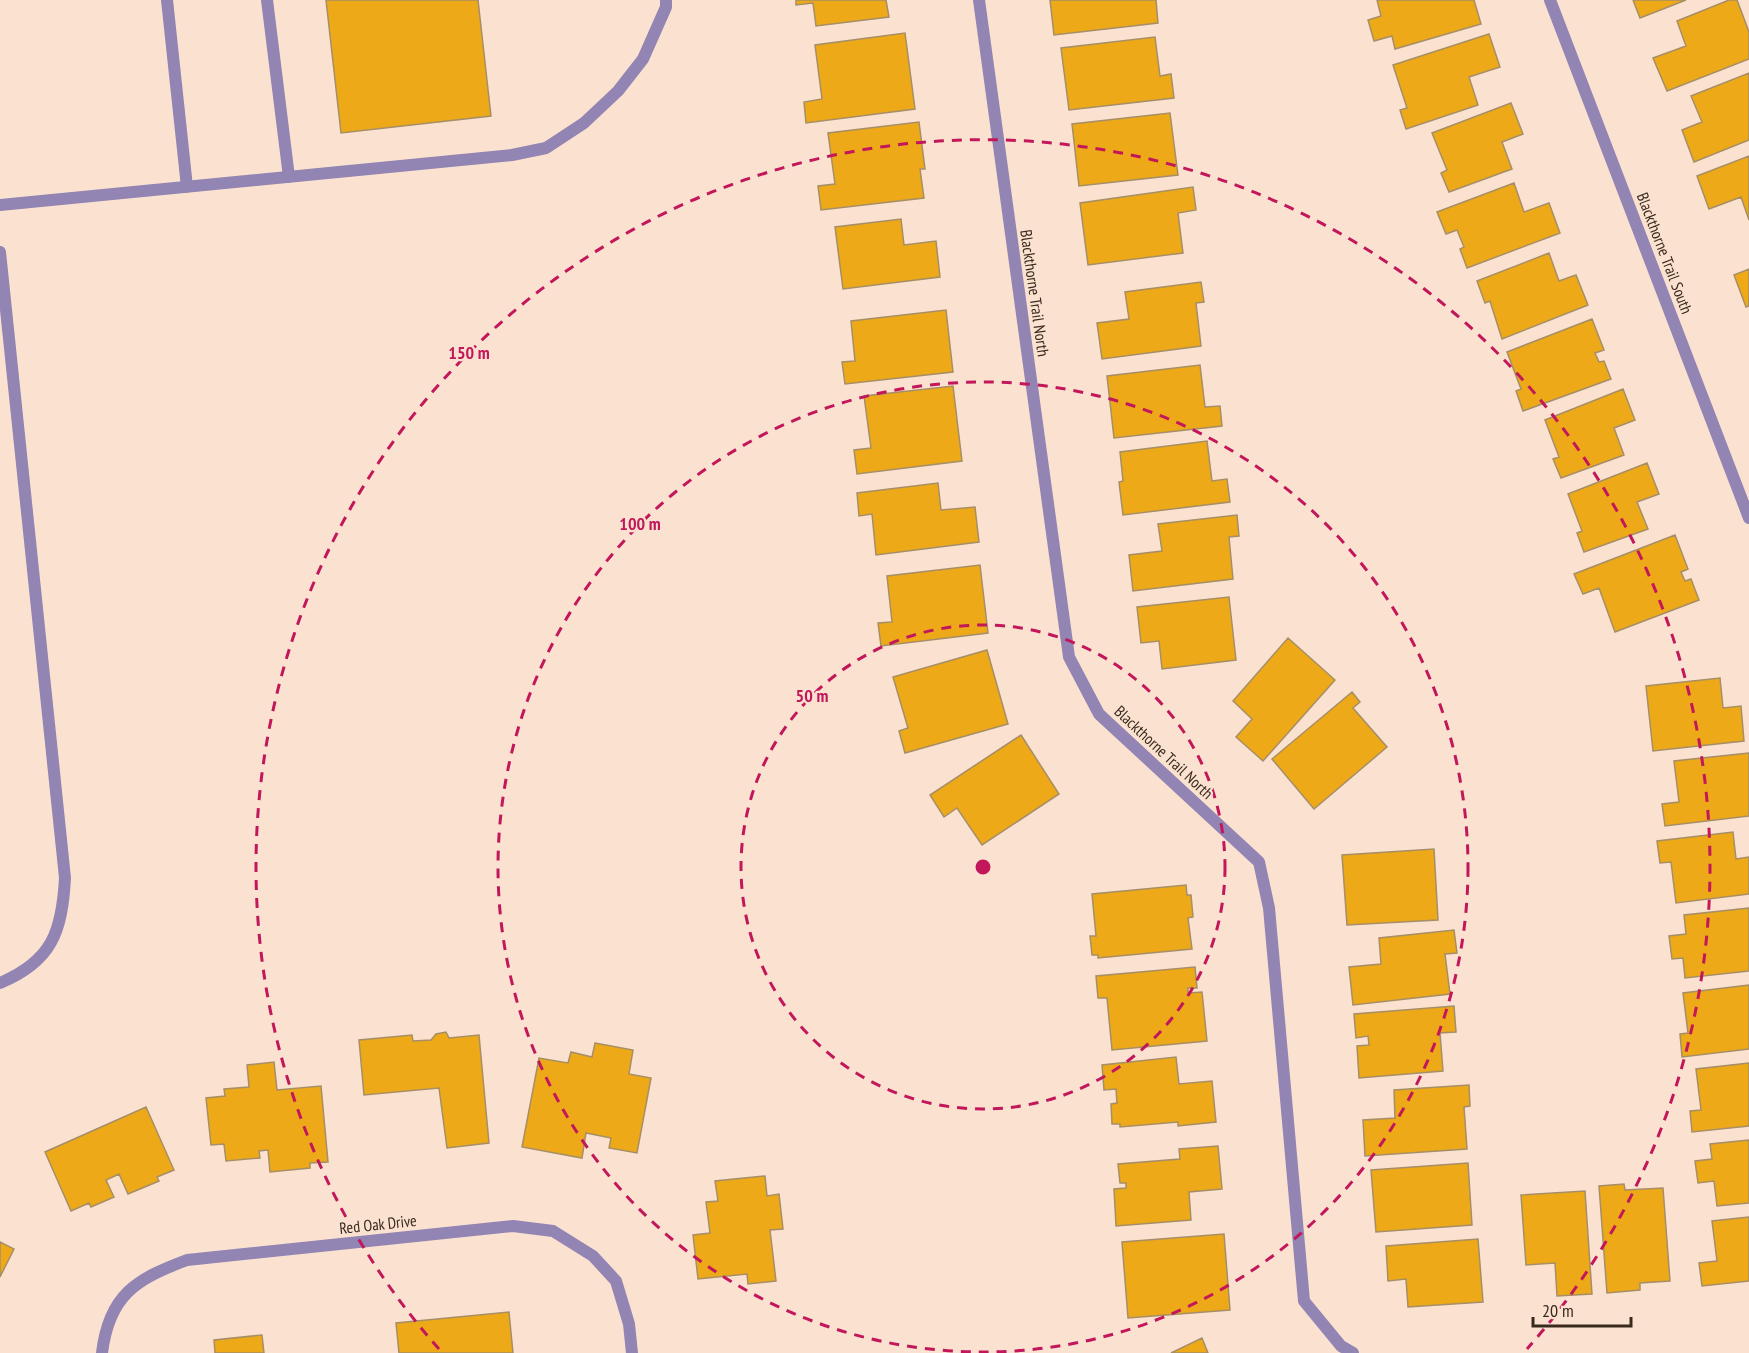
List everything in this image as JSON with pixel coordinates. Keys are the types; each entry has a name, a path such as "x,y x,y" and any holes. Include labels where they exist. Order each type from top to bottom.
{"street":[{"path":"167,0 187,187"},
{"path":"267,0 289,177"},
{"path":"0,205 512,155 546,148 584,123 618,92 643,59 666,0"},
{"name":"Blackthorne Trail North","path":"979,0 1069,657 1099,714 1258,862 1269,908 1304,1301 1341,1346 1353,1353"},
{"name":"Blackthorne Trail South","path":"1550,0 1749,518"},
{"path":"0,252 65,878 64,903 49,950 29,970 0,983"},
{"name":"Red Oak Drive","path":"102,1353 105,1330 121,1299 149,1274 187,1260 513,1226 553,1231 593,1256 616,1281 629,1324 632,1353"}],"building":[{"path":"326,0 478,0 491,116 341,133"},
{"path":"796,0 886,0 889,17 816,26 813,3 796,5"},
{"path":"1050,0 1156,0 1158,23 1054,35"},
{"path":"1377,0 1474,0 1481,24 1395,49 1392,36 1374,41 1368,20 1381,16"},
{"path":"1633,0 1686,0 1640,18"},
{"path":"1729,0 1737,0 1749,32 1749,59 1667,91 1653,58 1686,46 1677,21"},
{"path":"905,33 915,109 806,123 804,102 822,99 815,45"},
{"path":"1489,34 1500,67 1469,77 1478,105 1406,129 1400,110 1407,108 1393,65"},
{"path":"1155,37 1160,76 1171,74 1174,98 1069,110 1061,48"},
{"path":"1749,73 1749,140 1694,162 1682,130 1702,122 1691,96"},
{"path":"1511,103 1523,134 1502,142 1512,169 1449,192 1441,173 1447,170 1432,133"},
{"path":"1170,113 1178,175 1079,186 1072,124"},
{"path":"919,122 925,169 920,169 924,198 821,210 818,186 835,184 828,133"},
{"path":"1749,156 1749,220 1741,197 1709,209 1697,176"},
{"path":"1514,183 1524,212 1549,203 1560,233 1467,268 1460,249 1464,247 1457,230 1446,234 1437,212"},
{"path":"1193,187 1196,210 1178,213 1183,253 1088,265 1080,203"},
{"path":"901,219 904,245 936,241 940,277 843,289 835,227"},
{"path":"1549,253 1559,281 1576,275 1588,305 1502,339 1490,301 1485,303 1477,281"},
{"path":"1749,269 1749,306 1746,307 1734,275"},
{"path":"1201,282 1204,302 1196,303 1201,346 1102,359 1097,323 1129,319 1125,292"},
{"path":"946,310 953,372 845,384 842,362 855,361 851,321"},
{"path":"1592,319 1604,350 1595,353 1599,362 1604,361 1611,379 1523,411 1516,391 1521,389 1507,352"},
{"path":"1200,365 1205,407 1220,406 1222,426 1114,438 1107,376"},
{"path":"953,386 962,461 857,474 854,450 871,448 864,396"},
{"path":"1623,389 1635,420 1614,428 1624,455 1561,478 1553,459 1559,457 1545,420"},
{"path":"1207,441 1212,481 1227,479 1230,502 1123,515 1119,482 1123,481 1120,452"},
{"path":"1647,463 1659,494 1637,502 1648,529 1584,552 1577,533 1582,531 1568,494"},
{"path":"938,483 941,510 975,507 979,542 876,555 872,514 859,516 857,493"},
{"path":"1237,515 1239,536 1229,537 1233,579 1133,591 1129,555 1162,551 1158,524"},
{"path":"1675,535 1688,569 1681,572 1685,581 1691,579 1699,600 1615,632 1599,588 1583,594 1574,574"},
{"path":"980,565 988,633 881,646 878,623 892,622 887,576"},
{"path":"1229,597 1236,660 1162,669 1159,641 1141,643 1137,607"},
{"path":"1288,638 1335,680 1263,761 1236,737 1252,719 1233,701"},
{"path":"987,650 1008,724 905,753 899,731 908,728 893,677"},
{"path":"1720,678 1723,708 1741,706 1744,741 1653,751 1646,686"},
{"path":"1352,692 1360,702 1353,708 1387,747 1314,809 1272,759"},
{"path":"1021,735 1059,794 982,845 957,808 944,817 930,795"},
{"path":"1749,753 1749,816 1665,826 1662,804 1679,802 1674,761"},
{"path":"1733,832 1736,859 1749,857 1749,894 1676,903 1671,862 1660,863 1657,841"},
{"path":"1434,849 1438,920 1347,925 1342,855"},
{"path":"1186,885 1187,895 1191,895 1193,917 1188,918 1192,949 1098,958 1098,955 1092,955 1090,936 1096,936 1092,894"},
{"path":"1749,908 1749,971 1685,978 1683,958 1672,959 1669,936 1686,934 1684,915"},
{"path":"1454,930 1457,953 1445,954 1450,994 1353,1005 1349,967 1381,964 1379,938"},
{"path":"1195,967 1197,988 1188,988 1188,993 1202,992 1207,1041 1112,1050 1107,998 1098,998 1096,976"},
{"path":"1749,985 1749,1049 1682,1057 1680,1034 1688,1033 1683,993"},
{"path":"1454,1006 1456,1032 1440,1033 1443,1071 1359,1078 1357,1046 1369,1045 1368,1036 1356,1038 1354,1014"},
{"path":"446,1032 449,1038 479,1035 489,1143 447,1148 439,1088 364,1095 359,1040 412,1035 413,1041 431,1040 436,1034"},
{"path":"595,1043 633,1050 629,1074 651,1078 637,1153 609,1148 611,1138 586,1133 582,1158 522,1147 539,1058 568,1063 571,1052 592,1057"},
{"path":"1176,1057 1179,1084 1212,1081 1216,1122 1178,1126 1178,1122 1120,1127 1120,1124 1112,1124 1111,1104 1117,1103 1116,1089 1104,1090 1102,1065"},
{"path":"274,1062 277,1090 321,1086 328,1162 310,1163 310,1168 270,1172 268,1150 259,1151 260,1158 226,1161 224,1144 211,1145 206,1098 225,1096 224,1089 249,1087 247,1065"},
{"path":"1749,1063 1749,1126 1692,1132 1690,1111 1701,1110 1696,1069"},
{"path":"1469,1085 1470,1106 1464,1107 1467,1149 1365,1156 1363,1120 1395,1118 1394,1090"},
{"path":"146,1107 174,1170 157,1177 159,1181 128,1194 119,1174 106,1180 114,1197 91,1207 89,1203 71,1211 45,1152"},
{"path":"1749,1140 1749,1203 1717,1206 1714,1181 1698,1183 1695,1161 1712,1159 1710,1144"},
{"path":"1218,1146 1222,1189 1189,1192 1191,1220 1116,1226 1114,1189 1126,1188 1126,1183 1120,1183 1118,1164 1180,1159 1179,1149"},
{"path":"1468,1163 1472,1225 1376,1232 1371,1170"},
{"path":"765,1176 767,1196 779,1194 783,1229 770,1230 776,1281 748,1284 747,1274 698,1279 693,1235 710,1233 706,1202 718,1201 715,1181"},
{"path":"1624,1184 1625,1190 1663,1188 1670,1281 1640,1283 1640,1290 1607,1293 1599,1186"},
{"path":"1585,1191 1592,1294 1557,1296 1555,1263 1526,1265 1521,1195"},
{"path":"1749,1217 1749,1281 1702,1286 1699,1263 1717,1261 1712,1221"},
{"path":"1224,1234 1230,1310 1128,1318 1122,1242"},
{"path":"1478,1239 1483,1302 1408,1307 1406,1279 1388,1281 1386,1246"},
{"path":"0,1242 14,1249 0,1277"},
{"path":"509,1312 513,1353 399,1353 396,1323"},
{"path":"262,1335 264,1353 215,1353 214,1340"},
{"path":"1202,1338 1208,1353 1171,1353"}]}
